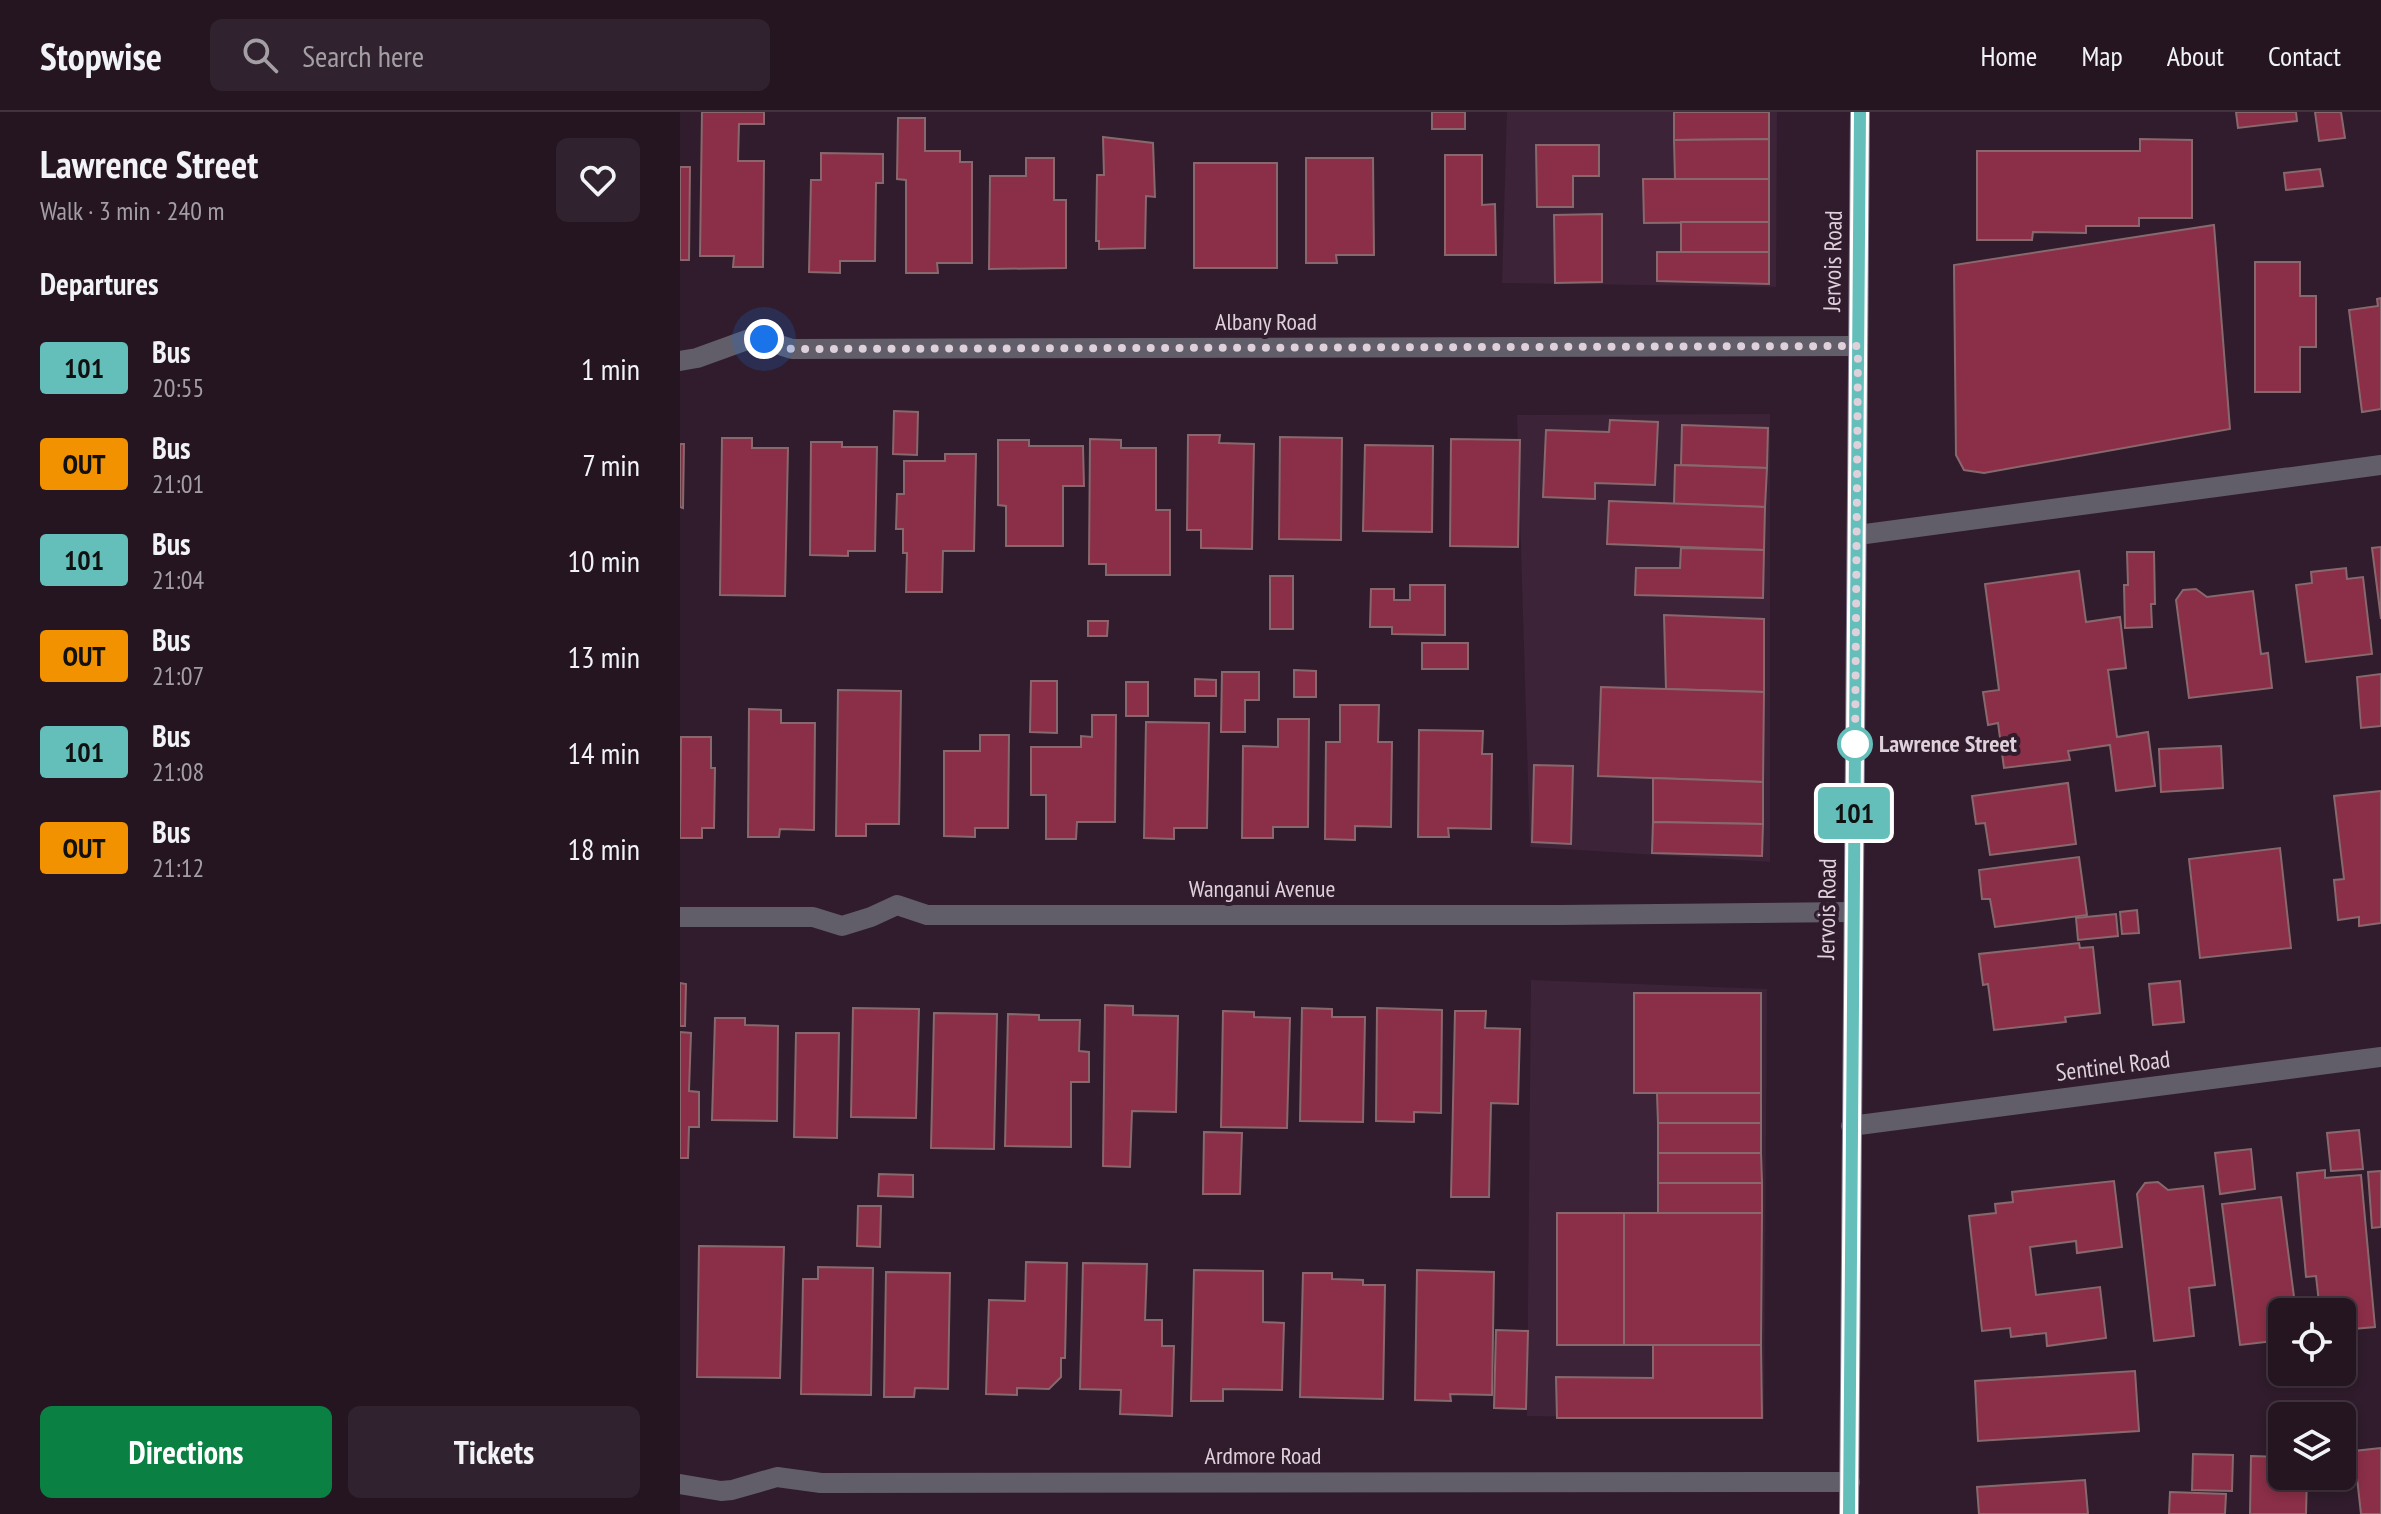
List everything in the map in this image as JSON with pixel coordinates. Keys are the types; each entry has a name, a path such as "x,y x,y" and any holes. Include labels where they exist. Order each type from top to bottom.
{"main road":[{"name":"Jervois Road","path":"1849,1514 1860,112"}],"street":[{"name":"Albany Road","path":"680,361 755,337 792,349 1858,346"},
{"path":"1858,535 2381,465"},
{"name":"Wanganui Avenue","path":"680,917 813,917 842,926 897,905 927,915 1852,912"},
{"name":"Sentinel Road","path":"1851,1126 2381,1057"},
{"name":"Ardmore Road","path":"680,1484 721,1491 777,1477 821,1483 1850,1482"}],"shaded area":[{"path":"1507,112 1777,112 1776,287 1502,283"},
{"path":"1770,414 1770,862 1530,847 1517,415"},
{"path":"1531,980 1767,989 1764,1419 1527,1416"}],"building":[{"path":"702,112 764,112 764,124 739,124 738,161 764,161 763,267 733,267 734,256 700,256"},
{"path":"1432,112 1465,112 1465,129 1432,129"},
{"path":"1674,112 1769,112 1769,139 1674,140"},
{"path":"2236,112 2296,112 2297,121 2238,128"},
{"path":"2315,112 2341,112 2345,138 2319,141"},
{"path":"898,118 925,118 925,151 960,151 960,162 972,162 972,263 937,263 938,273 906,273 906,180 897,179"},
{"path":"1103,137 1153,143 1155,197 1146,196 1145,248 1099,249 1099,241 1096,241 1097,175 1104,175"},
{"path":"1769,139 1769,179 1675,179 1674,140"},
{"path":"2140,139 2192,140 2192,218 2139,218 2139,226 2086,226 2086,233 2033,232 2032,240 1977,240 1977,151 2140,151"},
{"path":"1536,145 1599,145 1599,176 1573,176 1573,207 1537,207"},
{"path":"821,153 883,154 883,183 876,183 875,261 840,261 840,273 809,272 811,180 821,180"},
{"path":"1445,155 1482,155 1482,205 1495,204 1496,255 1445,255"},
{"path":"1026,158 1054,158 1054,200 1066,200 1066,268 989,269 990,176 1026,176"},
{"path":"1306,158 1373,158 1374,255 1336,255 1337,263 1306,263"},
{"path":"1194,163 1277,163 1277,268 1194,268"},
{"path":"680,167 690,167 689,260 680,260"},
{"path":"2320,169 2323,186 2286,190 2284,173"},
{"path":"1643,179 1769,179 1769,222 1644,223"},
{"path":"1602,214 1602,282 1555,283 1554,215"},
{"path":"1681,222 1769,222 1769,252 1681,252"},
{"path":"2214,225 2230,429 1984,473 1964,470 1956,455 1954,265"},
{"path":"1657,252 1769,252 1769,284 1657,281"},
{"path":"2255,262 2300,262 2300,296 2316,296 2316,347 2300,347 2300,392 2255,392"},
{"path":"2381,298 2381,409 2362,412 2349,310 2378,306 2377,299"},
{"path":"894,411 918,412 917,455 893,454"},
{"path":"1610,420 1658,422 1655,485 1595,483 1595,499 1543,497 1546,430 1609,432"},
{"path":"1682,425 1768,428 1767,468 1681,465"},
{"path":"1188,435 1220,435 1219,443 1254,444 1252,549 1201,548 1201,530 1187,530"},
{"path":"1280,437 1342,438 1341,540 1279,539"},
{"path":"722,438 752,438 752,448 788,448 785,596 720,595"},
{"path":"1090,439 1121,440 1121,448 1156,448 1156,510 1170,510 1170,575 1106,575 1106,564 1089,564"},
{"path":"1451,439 1520,440 1518,547 1450,546"},
{"path":"998,440 1029,440 1029,446 1083,446 1084,486 1063,486 1063,546 1006,546 1006,506 998,505"},
{"path":"811,442 842,442 842,447 877,447 875,551 848,551 848,556 810,555"},
{"path":"680,444 684,444 683,508 680,507"},
{"path":"1365,445 1433,446 1432,532 1363,531"},
{"path":"945,454 976,454 974,551 943,551 942,592 906,592 907,553 903,553 903,529 896,529 897,494 904,494 904,461 945,461"},
{"path":"1675,465 1767,468 1765,507 1674,504"},
{"path":"1609,501 1765,507 1764,550 1607,544"},
{"path":"2381,547 2381,619 2372,548"},
{"path":"1681,548 1764,550 1763,598 1635,595 1636,568 1680,568"},
{"path":"2127,552 2154,552 2152,627 2125,628"},
{"path":"2346,568 2347,579 2363,577 2372,654 2306,662 2296,585 2312,583 2311,572"},
{"path":"2079,571 2086,622 2120,617 2126,668 2108,670 2117,737 2148,732 2155,786 2116,791 2110,745 2068,751 2070,760 2004,768 1998,723 1988,725 1983,692 1999,690 1985,584"},
{"path":"1270,576 1293,576 1293,629 1270,629"},
{"path":"1410,585 1445,585 1445,635 1392,634 1392,627 1370,627 1371,589 1394,589 1394,600 1410,600"},
{"path":"2196,589 2207,597 2253,591 2261,654 2268,653 2272,688 2189,698 2176,600 2183,590"},
{"path":"1664,615 1764,619 1764,692 1666,689"},
{"path":"1088,621 1108,621 1107,636 1088,636"},
{"path":"1422,643 1468,643 1468,669 1422,669"},
{"path":"1294,670 1316,671 1316,697 1294,697"},
{"path":"1222,672 1259,672 1259,700 1245,700 1245,732 1221,732"},
{"path":"2381,674 2381,726 2361,728 2357,677"},
{"path":"1195,679 1216,680 1216,696 1195,696"},
{"path":"1031,681 1057,681 1057,733 1030,732"},
{"path":"1126,682 1148,682 1148,716 1126,716"},
{"path":"1601,687 1764,692 1763,782 1598,776"},
{"path":"838,690 901,691 899,824 866,824 866,836 836,836"},
{"path":"1340,705 1379,705 1378,742 1392,742 1391,827 1355,826 1355,840 1325,839 1326,742 1340,742"},
{"path":"749,709 781,710 781,723 815,723 814,830 780,829 779,837 748,837"},
{"path":"1092,715 1116,715 1115,822 1077,822 1076,839 1046,839 1046,795 1031,795 1031,747 1081,747 1081,736 1092,737"},
{"path":"1278,719 1309,719 1308,827 1273,827 1273,838 1242,838 1243,746 1278,747"},
{"path":"1146,722 1209,723 1207,828 1174,828 1174,839 1144,838"},
{"path":"1419,730 1483,731 1482,754 1492,754 1491,829 1448,828 1449,837 1418,837"},
{"path":"980,735 1009,735 1008,828 975,828 975,837 944,836 944,751 980,751"},
{"path":"681,737 711,737 711,768 715,768 714,828 702,828 702,838 680,838"},
{"path":"2221,746 2223,788 2161,792 2159,749"},
{"path":"1534,765 1573,766 1571,844 1532,842"},
{"path":"1653,778 1763,782 1763,824 1653,822"},
{"path":"2068,783 2076,844 1990,855 1985,823 1976,824 1972,796"},
{"path":"2381,791 2381,923 2359,926 2359,917 2338,920 2334,880 2344,879 2334,796"},
{"path":"1653,822 1763,824 1762,856 1652,853"},
{"path":"2280,848 2291,948 2200,958 2189,859"},
{"path":"2079,857 2087,915 1995,927 1990,899 1982,899 1979,870"},
{"path":"2137,910 2139,933 2122,934 2120,912"},
{"path":"2116,914 2118,936 2078,940 2076,918"},
{"path":"2079,943 2080,948 2093,947 2100,1013 2065,1017 2066,1022 1994,1030 1988,984 1983,985 1979,954"},
{"path":"2180,981 2184,1022 2153,1025 2149,984"},
{"path":"680,983 686,984 685,1026 680,1026"},
{"path":"1634,993 1761,993 1761,1093 1634,1093"},
{"path":"1105,1005 1133,1006 1133,1015 1178,1016 1176,1112 1132,1111 1130,1167 1103,1166"},
{"path":"853,1008 919,1009 916,1118 851,1117"},
{"path":"1302,1008 1332,1009 1332,1017 1365,1017 1363,1122 1300,1121"},
{"path":"1377,1008 1442,1010 1441,1113 1414,1112 1414,1122 1376,1121"},
{"path":"1223,1011 1254,1012 1254,1017 1290,1018 1287,1128 1221,1127"},
{"path":"1455,1011 1486,1011 1485,1028 1520,1029 1518,1104 1491,1103 1489,1197 1451,1197"},
{"path":"934,1013 997,1014 994,1149 931,1148"},
{"path":"1008,1014 1039,1015 1039,1020 1080,1020 1079,1051 1089,1052 1089,1082 1071,1082 1071,1147 1005,1146"},
{"path":"715,1018 745,1018 745,1025 778,1026 777,1121 712,1120"},
{"path":"680,1032 691,1033 689,1091 699,1092 699,1127 689,1127 688,1158 680,1158"},
{"path":"796,1033 839,1033 837,1138 794,1137"},
{"path":"1657,1093 1761,1093 1761,1123 1658,1123"},
{"path":"1658,1123 1761,1123 1761,1153 1658,1153"},
{"path":"2359,1130 2363,1169 2331,1171 2327,1133"},
{"path":"1204,1132 1242,1133 1240,1194 1203,1194"},
{"path":"2251,1149 2255,1189 2220,1194 2215,1153"},
{"path":"1658,1153 1761,1153 1762,1183 1658,1183"},
{"path":"2325,1170 2325,1178 2361,1175 2375,1327 2356,1329 2356,1298 2318,1298 2316,1276 2306,1277 2297,1173"},
{"path":"2381,1171 2381,1227 2372,1228 2368,1172"},
{"path":"879,1174 913,1175 913,1197 878,1196"},
{"path":"2114,1181 2122,1247 2077,1253 2076,1241 2030,1247 2036,1295 2100,1287 2106,1338 2047,1346 2046,1333 2011,1337 2010,1328 1982,1331 1969,1216 1996,1213 1995,1204 2013,1202 2012,1192"},
{"path":"2158,1182 2168,1190 2203,1186 2215,1285 2189,1288 2194,1336 2154,1341 2137,1194 2145,1183"},
{"path":"1658,1183 1762,1183 1762,1213 1658,1214"},
{"path":"2281,1197 2294,1298 2268,1298 2268,1342 2240,1345 2222,1204"},
{"path":"858,1206 881,1206 880,1247 857,1246"},
{"path":"1557,1213 1624,1213 1624,1345 1557,1345"},
{"path":"1624,1213 1762,1213 1761,1345 1624,1345"},
{"path":"699,1246 784,1247 780,1378 697,1377"},
{"path":"1026,1262 1067,1263 1065,1358 1061,1358 1061,1377 1049,1389 1017,1388 1017,1395 986,1394 989,1300 1025,1301"},
{"path":"1083,1263 1147,1264 1145,1320 1162,1320 1162,1346 1174,1346 1172,1416 1120,1414 1121,1390 1080,1389"},
{"path":"818,1267 873,1268 871,1395 801,1394 803,1279 818,1279"},
{"path":"1194,1270 1263,1271 1263,1322 1284,1323 1282,1390 1223,1389 1223,1401 1191,1401"},
{"path":"1417,1270 1494,1272 1492,1395 1450,1394 1451,1401 1415,1400"},
{"path":"886,1272 950,1273 948,1389 915,1388 914,1397 884,1397"},
{"path":"1303,1273 1332,1273 1332,1279 1363,1280 1363,1285 1385,1285 1383,1399 1300,1397"},
{"path":"1496,1330 1528,1331 1526,1409 1494,1408"},
{"path":"1653,1345 1761,1345 1762,1418 1557,1418 1556,1377 1653,1378"},
{"path":"2135,1371 2139,1431 1978,1441 1975,1381"},
{"path":"2381,1448 2381,1514 2361,1514 2356,1451"},
{"path":"2193,1454 2233,1455 2232,1491 2192,1490"},
{"path":"2251,1456 2268,1457 2268,1490 2307,1490 2306,1514 2250,1514"},
{"path":"2085,1480 2088,1514 1979,1514 1977,1487"},
{"path":"2170,1492 2226,1494 2225,1514 2169,1514"}],"bus line":[{"name":"101","path":"1849,1514 1860,112"}],"place":[{"name":"Lawrence Street","path":"1855,744"}],"route":[{"path":"764,339 792,349 1858,346 1855,755 1855,744"}]}
